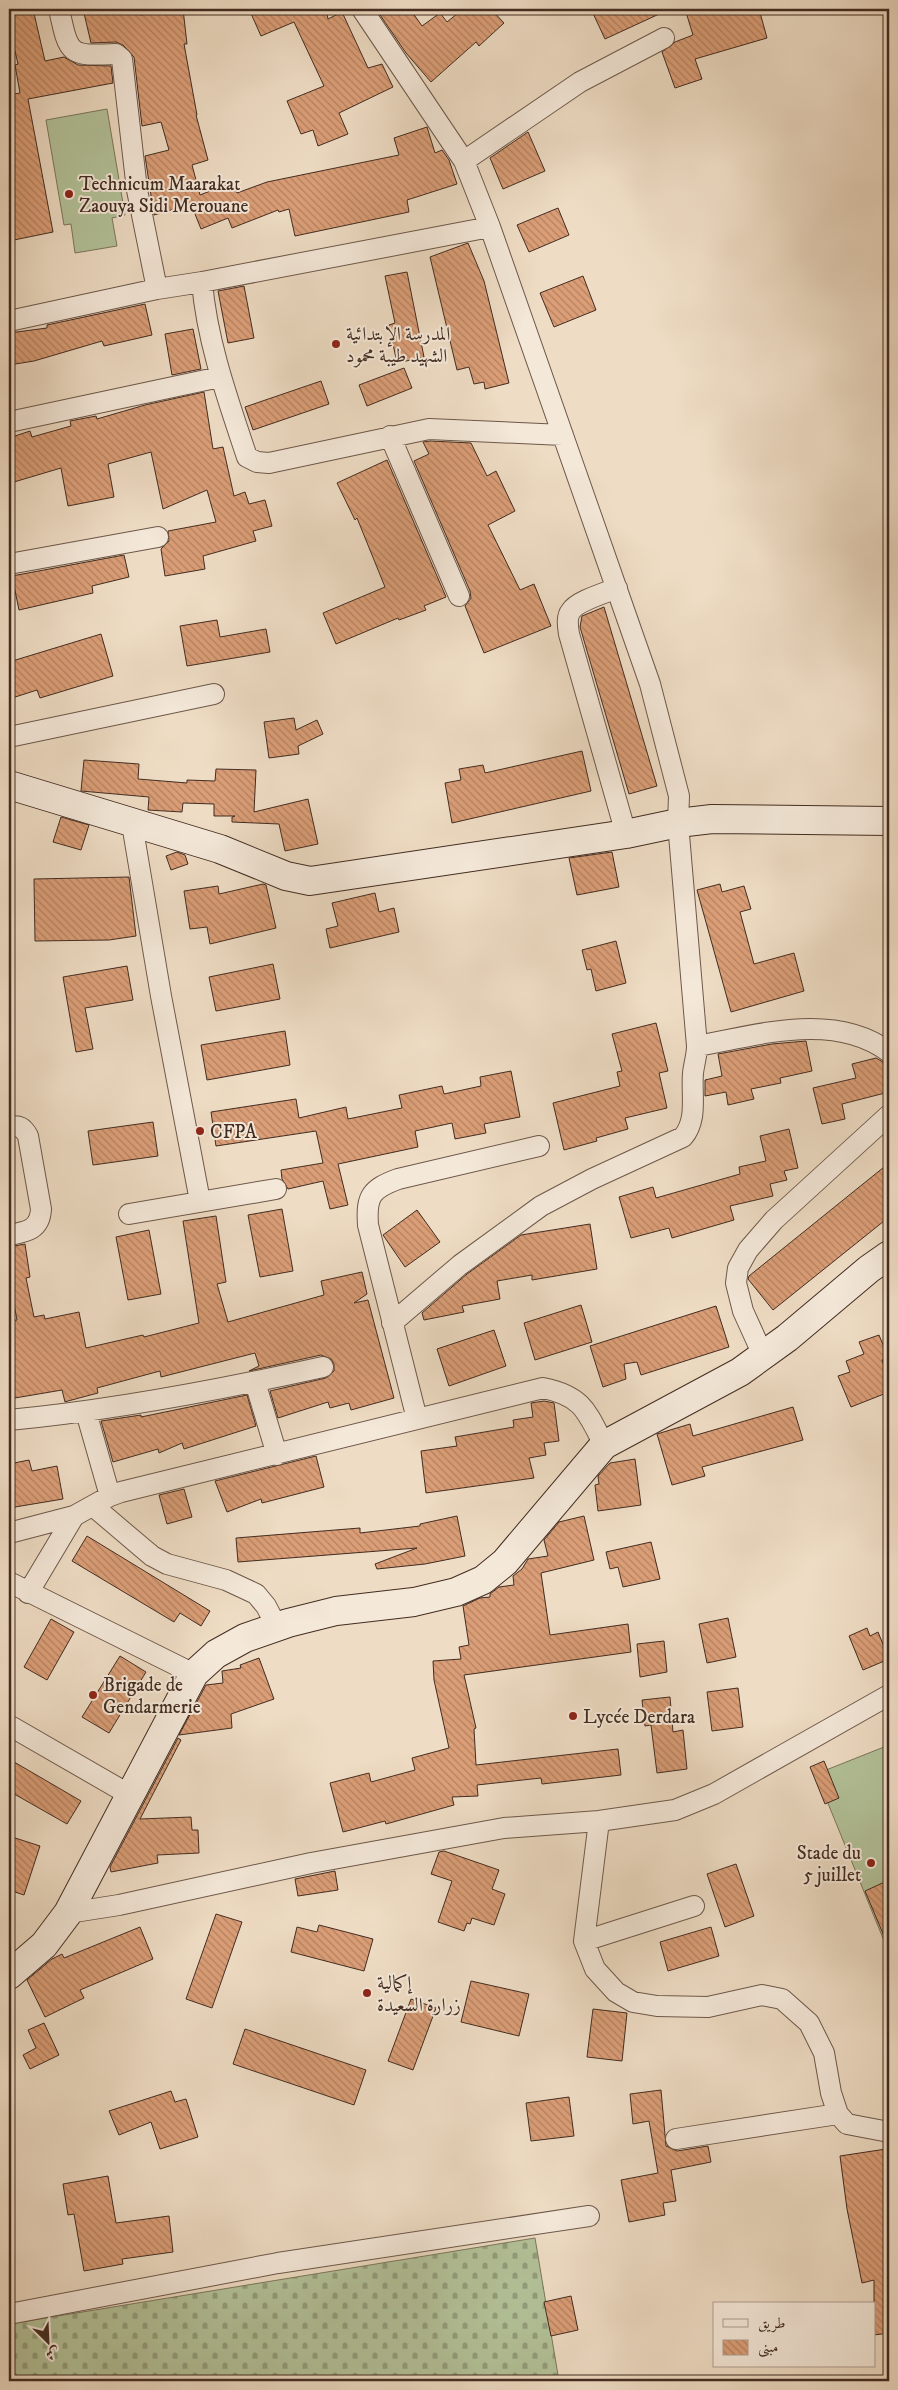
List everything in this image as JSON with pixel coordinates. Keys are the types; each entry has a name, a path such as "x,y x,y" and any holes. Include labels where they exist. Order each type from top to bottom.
{"main road":[{"path":"9,785 132,824 220,849 286,876 310,881 626,834 678,823 712,819 889,821"},
{"path":"9,1975 44,1946 68,1913 194,1674 216,1654 245,1638 277,1627 336,1612 414,1602 456,1592 483,1580 505,1562 604,1445 740,1372 788,1338 869,1269 889,1255"}],"street":[{"path":"59,9 68,45 74,51 82,55 116,54 122,58 137,190 157,289"},
{"path":"362,9 464,161 490,227 650,684 679,796 678,823 697,1046 693,1073 691,1119 689,1130 683,1137 592,1179 541,1206 460,1265 392,1323"},
{"path":"464,161 580,82 664,38"},
{"path":"9,321 157,289 490,227"},
{"path":"202,282 220,377 247,457 257,462 269,463 429,429 563,435"},
{"path":"9,422 220,377"},
{"path":"390,436 459,596"},
{"path":"9,564 158,537"},
{"path":"616,588 576,606 570,612 568,620 569,634 626,834"},
{"path":"9,737 214,694"},
{"path":"132,824 161,996 200,1201"},
{"path":"697,1046 819,1028 852,1033 878,1043 889,1052"},
{"path":"763,1355 743,1311 736,1283 738,1268 748,1250 774,1220 889,1115"},
{"path":"9,1127 17,1125 23,1128 28,1136 41,1209 40,1219 36,1227 27,1232 9,1235"},
{"path":"416,1419 368,1225 367,1207 371,1195 383,1185 398,1179 539,1146"},
{"path":"129,1214 276,1189"},
{"path":"9,1420 86,1412 255,1382 323,1367"},
{"path":"255,1382 278,1454"},
{"path":"9,1533 74,1516 101,1501 278,1454 543,1388 561,1392 575,1399 587,1413 604,1445"},
{"path":"86,1412 101,1501 152,1556 167,1564 226,1580 256,1594 266,1606 277,1627"},
{"path":"28,1593 74,1516"},
{"path":"9,1582 194,1674"},
{"path":"68,1913 311,1863 494,1830 599,1821 675,1810 714,1794 889,1695"},
{"path":"12,1727 130,1795"},
{"path":"599,1821 584,1941 595,1969 616,1992 633,2002 657,2006 708,2007 762,1995 782,1999 809,2023 824,2053 831,2094 838,2114 847,2124 889,2132"},
{"path":"584,1941 694,1906"},
{"path":"676,2139 838,2114"},
{"path":"9,2314 278,2263 589,2216"}],"green space":[{"path":"107,109 125,215 112,218 117,246 75,253 71,224 64,225 46,120"},
{"name":"Stade du 5 juillet","path":"889,1745 889,1953 816,1774"},
{"path":"535,2238 559,2381 9,2381 9,2324"}],"building":[{"path":"9,9 33,9 45,61 64,57 78,65 111,66 113,83 28,99 53,232 9,241 9,95 20,93 15,65 18,64 9,26"},
{"path":"83,9 140,9 140,15 183,9 187,44 184,44 196,115 208,160 192,165 200,195 233,182 237,193 267,182 399,155 394,138 427,127 435,153 442,150 449,160 457,184 407,200 409,212 295,236 289,209 279,212 278,210 232,228 228,218 201,229 191,204 154,215 145,156 169,150 161,122 142,126 134,57 123,45 116,42 91,43"},
{"path":"249,9 326,9 328,19 342,12 368,68 382,64 393,87 339,113 348,134 318,146 313,130 301,134 287,101 324,86 294,22 261,36"},
{"path":"376,9 410,9 422,26 440,13 447,22 463,9 491,9 504,23 479,46 476,42 431,82 406,53"},
{"path":"591,9 670,9 605,39"},
{"path":"685,9 759,9 767,38 695,59 702,79 675,88 662,52 675,42 693,35"},
{"path":"528,132 545,171 503,189 490,158"},
{"path":"558,208 569,235 529,252 517,225"},
{"path":"468,243 484,281 509,383 485,389 484,382 474,384 469,367 457,370 430,257"},
{"path":"407,272 424,357 397,363 389,325 395,323 385,276"},
{"path":"583,276 596,310 554,327 540,293"},
{"path":"244,286 254,338 228,343 218,291"},
{"path":"145,304 152,335 104,346 102,341 34,361 9,365 9,333 47,328 47,325"},
{"path":"193,329 201,369 172,375 165,334"},
{"path":"404,368 412,388 367,406 359,385"},
{"path":"321,381 329,404 253,430 245,407"},
{"path":"204,392 213,449 223,447 234,496 245,492 249,504 265,500 272,526 253,531 256,541 203,556 205,569 165,576 161,549 169,541 168,531 216,522 207,490 163,509 151,452 108,464 114,497 68,506 61,468 14,482 12,476 9,477 9,438 30,431 32,437 71,426 70,421 96,416 97,419 145,405"},
{"path":"423,442 471,443 487,476 496,471 515,511 488,525 520,590 534,584 551,626 484,653 465,606 471,598 470,591 414,461 429,454"},
{"path":"387,460 446,597 424,606 426,610 399,620 398,618 336,644 323,613 385,587 357,518 355,520 337,483"},
{"path":"124,555 129,577 92,586 93,593 19,610 12,576"},
{"path":"604,607 657,786 629,794 580,627 582,616"},
{"path":"217,620 220,637 266,629 270,652 187,666 180,626"},
{"path":"101,634 113,676 40,698 37,690 9,699 9,662"},
{"path":"294,718 296,730 317,720 323,734 298,746 299,754 269,758 264,722"},
{"path":"582,751 591,791 452,823 445,783 461,780 459,769 483,765 485,773"},
{"path":"84,760 139,764 138,779 187,783 187,780 215,781 216,769 256,770 254,812 308,799 318,844 285,851 279,824 232,822 232,817 235,816 214,816 214,804 183,803 182,812 148,810 149,797 81,791"},
{"path":"61,817 89,825 81,850 53,842"},
{"path":"177,852 185,855 188,864 171,870 166,856"},
{"path":"612,852 619,887 577,895 569,858"},
{"path":"129,877 136,936 109,940 35,941 34,879"},
{"path":"263,884 266,885 276,928 210,944 207,927 190,929 184,891 218,886 219,894"},
{"path":"720,884 722,892 744,886 751,909 740,912 754,964 794,953 804,991 731,1012 697,890"},
{"path":"375,893 379,912 394,908 399,932 330,948 326,929 338,926 332,903"},
{"path":"616,941 626,983 596,991 591,969 587,970 582,950"},
{"path":"273,964 280,999 216,1011 209,977"},
{"path":"127,966 133,1000 85,1008 93,1049 76,1052 63,977"},
{"path":"656,1023 668,1071 659,1073 667,1108 625,1118 628,1129 596,1138 597,1141 564,1150 553,1103 620,1086 617,1072 622,1071 612,1034"},
{"path":"285,1031 290,1065 207,1080 201,1045"},
{"path":"806,1041 812,1071 780,1078 781,1083 751,1089 754,1099 728,1105 726,1092 705,1096 705,1080 722,1076 718,1054 772,1044"},
{"path":"876,1058 883,1062 889,1092 842,1104 845,1119 822,1124 813,1088 856,1078 852,1064"},
{"path":"511,1071 520,1117 484,1124 486,1133 455,1139 452,1123 415,1131 418,1147 338,1164 348,1205 330,1209 323,1181 288,1189 282,1179 281,1170 323,1163 316,1131 216,1146 211,1112 296,1099 299,1118 346,1107 348,1119 402,1108 399,1095 442,1086 444,1094 481,1086 480,1077"},
{"path":"153,1122 158,1156 93,1165 88,1131"},
{"path":"789,1129 798,1168 784,1171 787,1180 770,1184 773,1196 730,1206 734,1220 672,1238 669,1228 631,1238 619,1197 653,1187 656,1198 740,1174 739,1167 766,1161 760,1136"},
{"path":"889,1163 889,1217 773,1310 748,1279 749,1276"},
{"path":"282,1209 293,1271 260,1277 248,1215"},
{"path":"417,1210 440,1242 405,1267 383,1235"},
{"path":"216,1216 226,1282 217,1284 228,1322 324,1295 321,1281 362,1272 367,1294 354,1303 368,1300 394,1398 351,1410 349,1403 330,1408 328,1402 278,1418 270,1391 326,1378 334,1371 334,1364 331,1359 321,1355 249,1371 259,1366 255,1353 161,1377 160,1371 97,1388 98,1393 65,1402 62,1390 9,1399 9,1321 17,1320 9,1278 9,1247 25,1244 30,1277 26,1278 34,1317 44,1315 45,1319 79,1312 86,1348 143,1335 144,1337 199,1323 183,1221"},
{"path":"590,1224 597,1269 532,1280 532,1275 497,1281 500,1299 462,1306 464,1312 424,1320 422,1313 467,1274 521,1235"},
{"path":"149,1230 161,1294 128,1300 116,1237"},
{"path":"581,1305 592,1342 535,1360 524,1323"},
{"path":"716,1306 729,1347 641,1375 637,1362 624,1364 626,1379 603,1387 590,1346"},
{"path":"494,1330 506,1366 449,1386 437,1349"},
{"path":"879,1335 888,1357 882,1360 889,1379 889,1392 851,1407 838,1376 850,1372 846,1361 864,1354 859,1342"},
{"path":"247,1395 256,1426 184,1449 182,1443 159,1453 158,1449 113,1462 101,1421 141,1415 141,1417"},
{"path":"544,1401 554,1403 559,1441 544,1443 546,1455 529,1458 534,1478 426,1493 421,1451 457,1446 455,1437 514,1427 513,1420 533,1417 531,1403"},
{"path":"793,1407 803,1440 702,1467 705,1476 672,1485 657,1434 690,1424 693,1436"},
{"path":"316,1456 324,1487 262,1503 261,1499 227,1512 215,1481"},
{"path":"635,1459 641,1505 598,1511 595,1485 599,1484 598,1476 610,1463"},
{"path":"29,1460 32,1471 57,1466 63,1499 9,1508 9,1464"},
{"path":"184,1489 192,1517 167,1524 159,1495"},
{"path":"457,1516 465,1556 425,1564 377,1569 375,1564 417,1548 238,1562 236,1538 360,1528 360,1533 420,1526 420,1524"},
{"path":"584,1516 594,1560 541,1573 550,1635 628,1624 631,1652 464,1675 476,1728 474,1729 476,1765 618,1749 621,1775 542,1784 541,1778 477,1785 478,1796 452,1797 454,1805 386,1824 385,1821 343,1832 330,1783 369,1773 371,1782 415,1770 412,1758 449,1748 434,1680 433,1661 461,1659 459,1647 469,1645 463,1606 480,1598 490,1597 490,1594 499,1587 514,1585 513,1576 522,1569 528,1559 548,1556 544,1540 559,1522"},
{"path":"87,1536 210,1611 201,1626 180,1613 174,1622 72,1561"},
{"path":"651,1542 660,1579 623,1587 618,1567 610,1569 606,1552"},
{"path":"728,1618 736,1657 707,1663 699,1624"},
{"path":"51,1619 74,1632 47,1680 24,1667"},
{"path":"867,1628 870,1636 878,1632 889,1659 863,1670 849,1636"},
{"path":"664,1641 667,1672 640,1677 637,1644"},
{"path":"120,1656 146,1672 109,1733 82,1717"},
{"path":"259,1658 274,1699 231,1714 232,1728 179,1735 206,1685 223,1683 222,1671 241,1668 240,1665"},
{"path":"738,1688 743,1727 712,1731 707,1692"},
{"path":"670,1697 673,1732 683,1730 687,1769 657,1773 651,1725 645,1726 642,1700"},
{"path":"178,1738 181,1740 140,1819 191,1817 192,1830 198,1830 199,1853 157,1855 158,1863 111,1872 110,1867"},
{"path":"9,1759 81,1801 67,1824 9,1791"},
{"path":"824,1761 839,1798 825,1804 810,1767"},
{"path":"9,1836 40,1846 24,1895 9,1890"},
{"path":"444,1851 499,1870 492,1889 505,1894 494,1925 472,1918 470,1924 467,1923 464,1931 438,1922 452,1881 431,1874 439,1852"},
{"path":"736,1864 754,1916 725,1927 707,1874"},
{"path":"335,1871 338,1890 298,1896 295,1879"},
{"path":"889,1880 889,1948 865,1891"},
{"path":"216,1914 242,1922 212,2008 186,1999"},
{"path":"319,1925 373,1939 364,1971 291,1952 297,1927 317,1932"},
{"path":"140,1927 153,1959 80,1990 84,1998 45,2017 27,1980 52,1959 62,1954 64,1958"},
{"path":"711,1927 719,1956 668,1971 660,1942"},
{"path":"471,1981 529,1994 519,2036 461,2022"},
{"path":"411,1999 436,2008 413,2070 388,2061"},
{"path":"593,2009 627,2013 622,2061 587,2057"},
{"path":"44,2023 59,2055 30,2069 23,2055 36,2048 28,2030"},
{"path":"245,2029 366,2070 354,2105 233,2064"},
{"path":"661,2090 666,2146 677,2151 708,2146 711,2162 671,2170 676,2201 663,2203 665,2215 629,2222 621,2180 658,2173 649,2121 633,2124 630,2094"},
{"path":"171,2091 175,2102 186,2099 198,2137 160,2149 151,2122 119,2135 109,2111"},
{"path":"569,2097 574,2136 531,2141 526,2103"},
{"path":"886,2149 889,2171 889,2333 876,2335 874,2280 862,2283 847,2209 840,2156"},
{"path":"108,2176 116,2223 169,2216 173,2252 122,2259 123,2264 84,2271 74,2214 68,2215 63,2184"},
{"path":"571,2296 578,2330 551,2336 544,2302"}],"place":[{"name":"Technicum Maarakat Zaouya Sidi Merouane","path":"69,194"},
{"name":"المدرسة الإبتدائية الشهيد طيبة محمود","path":"336,344"},
{"name":"CFPA","path":"200,1131"},
{"name":"Brigade de Gendarmerie","path":"93,1695"},
{"name":"Lycée Derdara","path":"573,1716"},
{"name":"Stade du 5 juillet","path":"871,1863"},
{"name":"إكمالية زرارة السعيدة","path":"367,1993"}]}
